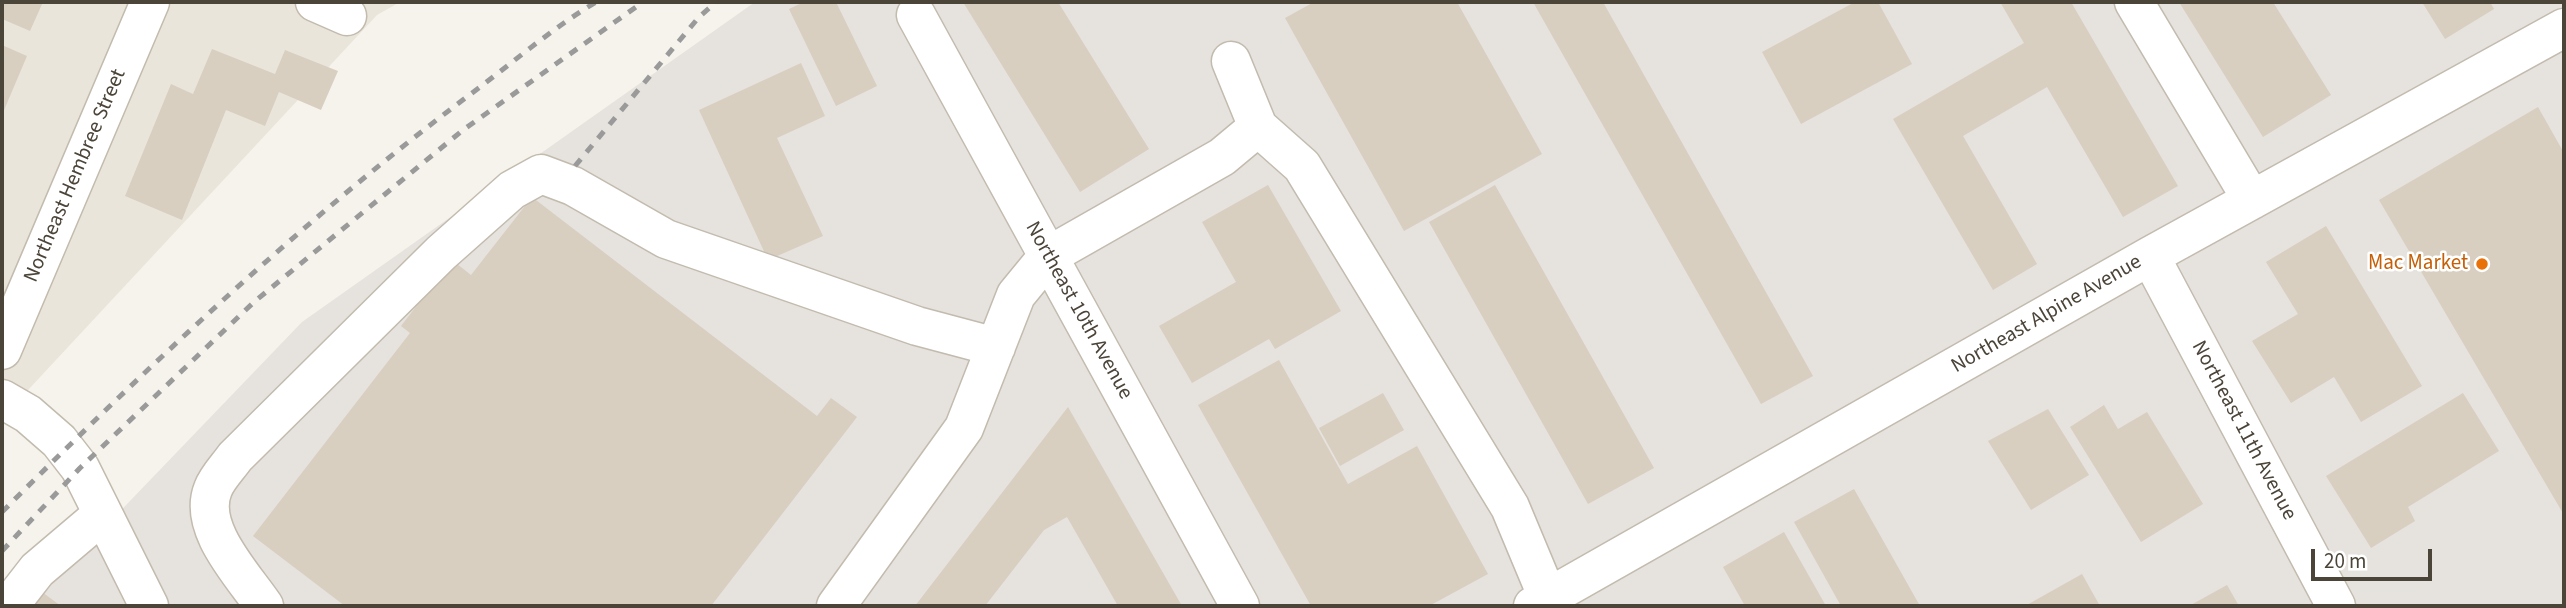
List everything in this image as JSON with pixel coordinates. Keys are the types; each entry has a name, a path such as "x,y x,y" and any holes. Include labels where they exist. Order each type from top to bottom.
{"street":[{"name":"Northeast Hembree Street","path":"2,350 150,2"},
{"path":"2134,2 2252,200"},
{"path":"2548,2 2564,29"},
{"name":"Northeast 10th Avenue","path":"916,15 1240,606"},
{"name":"Northeast Alpine Avenue","path":"1541,602 2150,256 2564,29"},
{"path":"1231,61 1258,127 1302,166 1510,507 1541,602"},
{"path":"836,606 964,428 1016,295 1048,256 1222,157 1258,127"},
{"path":"264,606 225,551 208,514 213,488 235,457 441,253 512,190 541,174 573,186 666,239 917,326 996,347"},
{"name":"Northeast 11th Avenue","path":"2150,256 2336,606"},
{"path":"2,399 28,414 59,441 80,468 149,606"},
{"path":"9,606 37,570 103,514"}],"shaded area":[{"path":"2,2 400,2 377,15 2,418"},
{"path":"755,2 2564,2 2564,606 29,606 302,322"}],"building":[{"path":"2,2 43,2 30,31 2,19"},
{"path":"804,2 836,2 877,86 836,106 789,9"},
{"path":"963,2 1058,2 1149,149 1080,192"},
{"path":"1314,2 1457,2 1542,154 1404,231 1285,18"},
{"path":"1533,2 1603,2 1813,376 1761,404"},
{"path":"1855,2 1878,2 1912,64 1801,124 1762,52"},
{"path":"2000,2 2071,2 2178,186 2123,217 2047,87 1963,136 2037,264 1993,290 1893,119 2024,43"},
{"path":"2179,2 2273,2 2331,95 2263,137"},
{"path":"2422,2 2490,2 2494,9 2445,39"},
{"path":"2,45 27,56 2,115"},
{"path":"212,49 275,74 285,50 338,71 321,110 279,92 265,126 226,110 182,220 125,196 171,84 193,94"},
{"path":"801,63 825,116 777,138 823,236 768,260 699,110"},
{"path":"2538,107 2564,153 2564,515 2379,200"},
{"path":"1268,185 1341,311 1275,349 1269,339 1192,383 1159,326 1236,282 1202,222"},
{"path":"1495,185 1654,468 1588,504 1429,222"},
{"path":"532,197 817,416 831,398 857,417 711,606 345,606 253,536 410,333 401,326 452,260 471,275"},
{"path":"2326,226 2422,386 2361,422 2334,377 2291,403 2252,341 2298,314 2266,262"},
{"path":"1279,360 1348,484 1417,446 1488,574 1429,606 1311,606 1198,405"},
{"path":"1383,393 1404,430 1340,466 1319,428"},
{"path":"2463,393 2499,451 2408,507 2415,521 2371,548 2326,476"},
{"path":"2104,405 2118,429 2147,412 2203,504 2141,542 2070,427"},
{"path":"1068,407 1182,606 1118,606 1067,517 1044,530 985,606 915,606"},
{"path":"2048,409 2089,475 2031,510 1988,441"},
{"path":"1854,489 1920,606 1841,606 1794,522"},
{"path":"1784,532 1826,606 1745,606 1723,567"},
{"path":"2082,574 2100,606 2025,606"},
{"path":"2227,585 2239,606 2189,606"},
{"path":"42,592 61,606 32,606"}],"railway":[{"path":"2,512 170,349 286,244 406,144 547,35 596,2"},
{"path":"2,551 80,468 254,302 463,130 643,2"},
{"path":"575,166 699,17 716,2"}],"place":[{"name":"Mac Market","path":"2482,264"}]}
